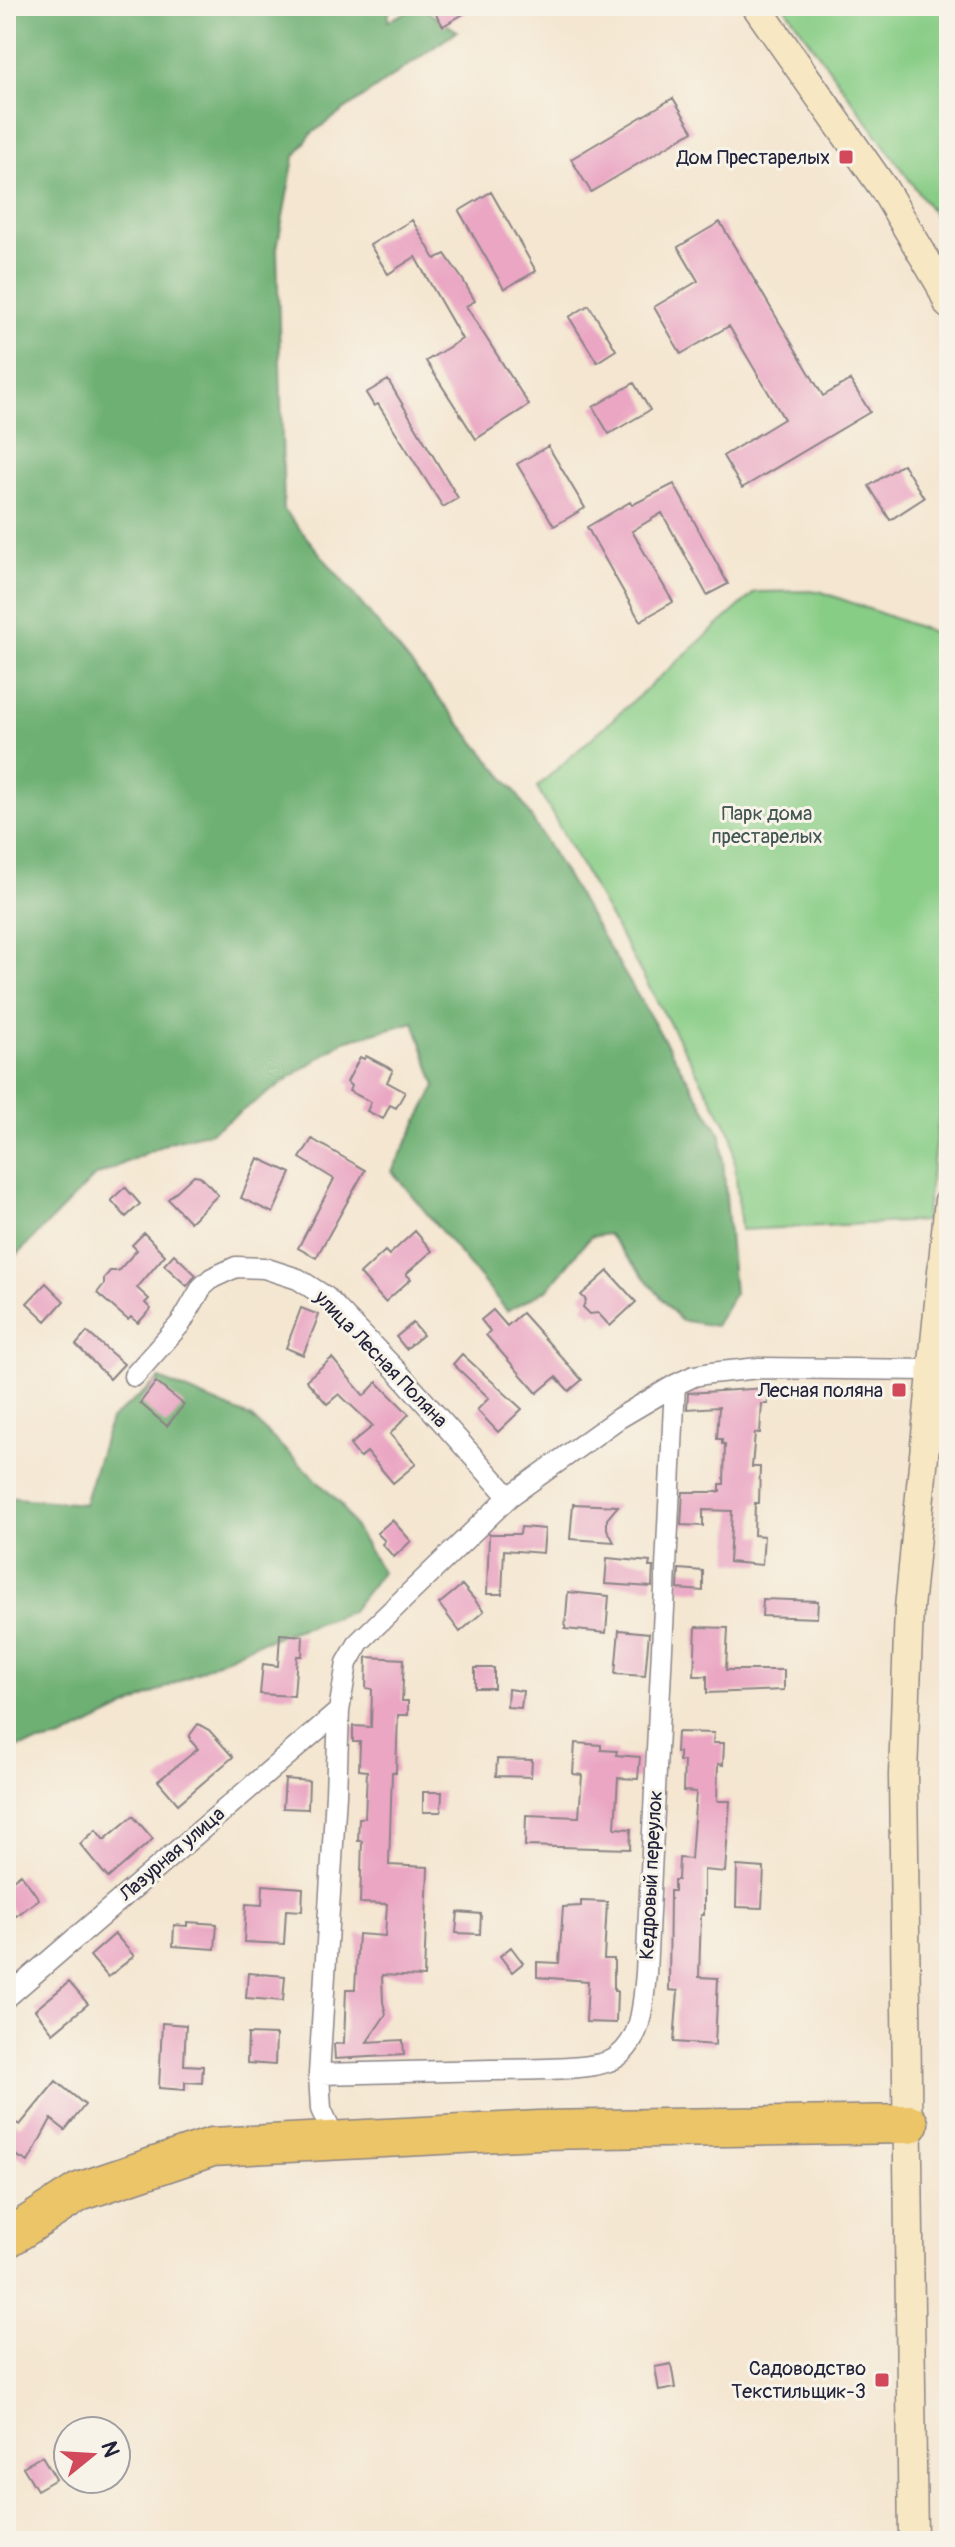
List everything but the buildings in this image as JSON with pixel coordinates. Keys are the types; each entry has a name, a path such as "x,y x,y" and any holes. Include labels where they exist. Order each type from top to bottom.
{"highway":[{"path":"6,2239 79,2192 212,2147 539,2130 909,2124"}],"main road":[{"path":"756,6 884,189 946,291"},
{"path":"913,2541 904,1760 909,1608 949,1200"}],"street":[{"name":"улица Лесная Поляна","path":"134,1376 181,1323 202,1287 212,1278 236,1267 248,1266 286,1275 313,1287 338,1308 509,1497"},
{"path":"336,2142 321,2109 319,2074 339,1711 347,1663 359,1642 509,1497 619,1418 675,1385 694,1376 759,1368 931,1370"},
{"name":"Кедровый переулок","path":"319,2074 602,2064 626,2051 634,2039 640,2021 646,1973 675,1385"},
{"name":"Лазурная улица","path":"6,1998 339,1711"}],"green space":[{"path":"6,6 390,6 388,21 419,6 457,31 312,133 294,158 277,248 284,510 516,792 721,1135 734,1294 715,1326 680,1320 608,1234 590,1237 547,1290 507,1311 392,1171 436,1086 414,1022 344,1041 211,1132 170,1142 94,1177 6,1266"},
{"path":"784,6 949,6 949,235"},
{"name":"Парк дома престарелых","path":"819,591 949,638 949,1043 925,1221 741,1230 732,1135 537,787 755,592"},
{"path":"160,1379 252,1418 340,1503 382,1572 351,1612 252,1645 62,1739 6,1749 6,1497 84,1504 110,1420"}],"place":[{"name":"Дом Престарелых","path":"846,157"},
{"name":"Лесная поляна","path":"899,1390"},
{"name":"Садоводство Текстильщик-3","path":"882,2380"}]}
